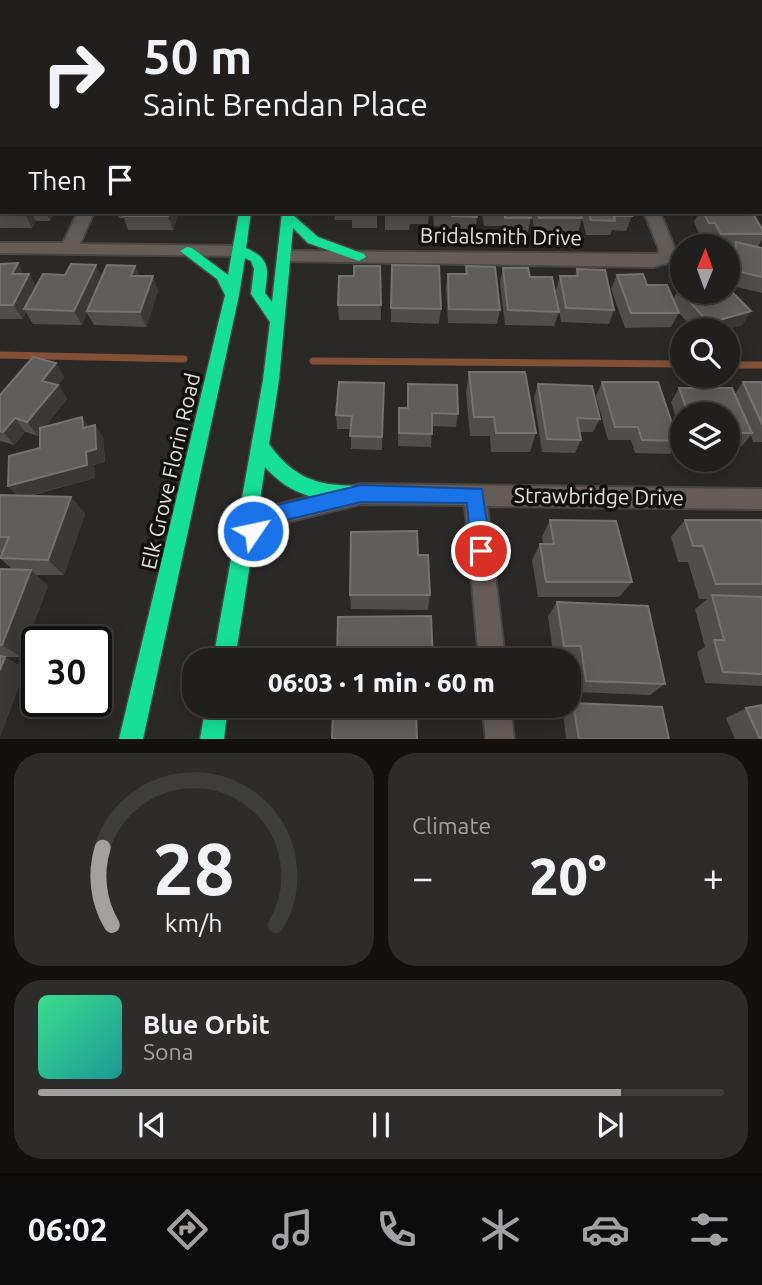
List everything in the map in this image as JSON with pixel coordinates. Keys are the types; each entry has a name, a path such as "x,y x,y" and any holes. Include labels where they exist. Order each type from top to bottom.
{"main road":[{"name":"Elk Grove Florin Road","path":"131,739 232,295 245,214"},
{"path":"288,214 308,240 346,249 359,257"},
{"path":"226,648 260,444 286,256 288,214"},
{"path":"267,241 274,250 286,256"},
{"path":"187,251 222,276 232,295"},
{"path":"240,251 256,258 261,269 258,294 277,321"},
{"path":"260,444 275,467 313,494 361,494"},
{"path":"212,739 215,718"}],"street":[{"path":"69,249 85,214"},
{"name":"Bridalsmith Drive","path":"286,256 653,261 665,258 667,248 653,214"},
{"path":"0,248 240,251"},
{"name":"Strawbridge Drive","path":"243,544 264,517 361,494 762,499"},
{"path":"475,495 491,648"},
{"path":"498,718 500,739"}],"building":[{"path":"124,214 169,214 168,216"},
{"path":"452,214 477,214 477,217"},
{"path":"504,214 530,214 531,218 505,218"},
{"path":"538,214 581,214 582,218 539,218"},
{"path":"590,214 632,216 614,216 615,221 591,220"},
{"path":"704,214 753,214 762,234 721,234 715,223 709,223"},
{"path":"740,243 762,248 762,277 740,272"},
{"path":"18,263 12,274 29,274 13,305 0,305 0,264"},
{"path":"71,264 96,265 74,311 24,309 43,274 65,275"},
{"path":"107,265 135,266 131,276 153,276 140,312 87,311"},
{"path":"392,265 439,266 441,309 391,308"},
{"path":"354,266 380,266 381,305 338,305 339,276 354,276"},
{"path":"466,266 495,267 500,310 449,309 448,274 467,274"},
{"path":"503,268 528,268 530,277 552,277 559,312 508,310"},
{"path":"577,269 605,270 614,310 566,308 560,276 578,276"},
{"path":"643,274 647,285 667,285 670,304 675,304 679,313 631,313 617,275"},
{"path":"740,300 751,311 726,318 704,318 692,304 740,304"},
{"path":"33,357 56,363 42,381 58,385 27,422 15,418 3,432 0,431 0,395"},
{"path":"469,372 525,372 536,433 496,433 494,417 474,417"},
{"path":"339,382 384,383 382,437 350,436 352,416 336,415"},
{"path":"602,382 658,382 670,417 670,441 642,440 638,427 615,427"},
{"path":"743,382 762,382 762,424"},
{"path":"408,384 457,385 458,414 432,413 432,434 399,433 399,408 408,408"},
{"path":"538,384 592,386 600,419 577,418 581,440 547,439"},
{"path":"679,388 732,388 738,402 684,402"},
{"path":"740,406 752,433 740,433"},
{"path":"82,417 83,428 95,425 96,449 86,452 87,465 8,486 9,456 40,448 40,428"},
{"path":"0,495 71,497 48,560 0,558 9,537 0,537"},
{"path":"550,520 616,521 632,582 546,582 540,544 554,544"},
{"path":"685,520 761,520 762,584 716,584 703,546 693,546"},
{"path":"417,531 418,555 428,555 430,595 350,595 351,532"},
{"path":"0,569 31,570 2,645 0,645"},
{"path":"712,595 762,597 762,674 723,672 714,640 724,640"},
{"path":"557,602 648,606 665,684 586,681 581,646 564,646"},
{"path":"431,616 432,648 337,648 338,617"},
{"path":"0,656 5,657 0,670"},
{"path":"581,703 662,707 669,739 579,739 576,718 581,718"},
{"path":"762,705 762,739 760,739 746,708"},
{"path":"333,718 416,718 417,739 332,739"}],"waterway":[{"path":"0,355 184,359"},
{"path":"313,361 670,364"},
{"path":"740,365 762,365"}],"traffic: fast":[{"path":"131,739 232,295 245,214"},
{"path":"226,648 271,380 288,214"},
{"path":"288,217 313,240 359,257"},
{"path":"187,251 222,276 232,295"},
{"path":"240,251 256,258 261,269 258,294 277,321"},
{"path":"259,444 280,471 301,486 327,493 361,494"},
{"path":"212,739 215,718"}],"route":[{"path":"253,531 264,517 361,494 475,495 481,551"}]}
